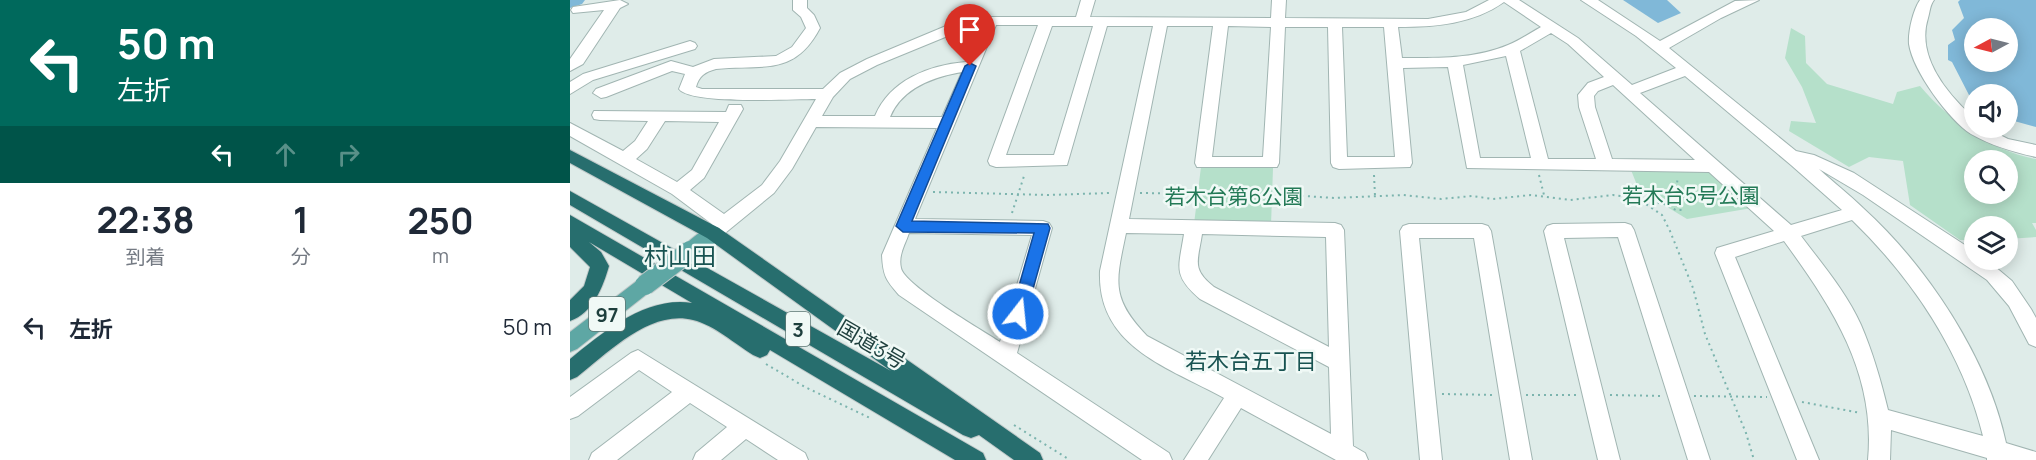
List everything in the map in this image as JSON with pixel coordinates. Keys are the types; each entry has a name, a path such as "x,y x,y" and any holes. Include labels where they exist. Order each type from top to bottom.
{"highway":[{"path":"570,156 719,229 1029,460"},
{"name":"国道3号","path":"570,197 1029,460"},
{"name":"3","path":"570,222 975,460"},
{"path":"570,236 594,257 600,266 592,290 570,313"},
{"path":"570,371 632,324 675,311 695,312 800,372 857,392"}],"main road":[{"name":"97","path":"570,343 719,229"}],"street":[{"path":"800,0 800,10 807,15 813,28 808,37 790,56 766,62 708,65 696,72 688,82 687,89 692,93 743,95 827,94"},
{"path":"1081,22 1088,0"},
{"path":"1221,23 1203,163 1271,164 1279,0"},
{"path":"570,129 678,190 719,229 768,189 786,165 827,94 845,76 872,62 951,29 991,21 1391,24 1452,20 1478,13 1499,0"},
{"path":"1510,0 1552,26 1615,78 1789,234 1828,286 1851,325 1867,367 1879,417 1881,437 1879,460"},
{"path":"1658,48 1682,37 1720,12 1752,0"},
{"path":"1927,0 1924,3 1916,35 1918,51 1929,72 1952,105 1964,117"},
{"path":"1592,1 1630,26 1791,156 1857,212 1887,243 1936,307 1960,349 1976,385 1998,455"},
{"path":"570,24 579,5 618,5 578,61 570,66"},
{"path":"991,21 891,255 892,273 906,290 1161,460"},
{"path":"1046,22 996,161 1061,161 1101,22"},
{"path":"1161,22 1109,271 1108,294 1122,324 1140,342 1349,456"},
{"path":"1335,24 1339,163 1404,163 1397,63 1391,24"},
{"path":"1397,63 1455,62 1484,57 1512,49 1552,26"},
{"path":"572,87 588,77 690,46"},
{"path":"1512,49 1539,165"},
{"path":"1455,62 1473,164 1713,166"},
{"path":"601,93 671,66 696,72"},
{"path":"880,122 891,99 898,92 953,67 970,66"},
{"path":"1630,91 1686,70"},
{"path":"1606,165 1587,107 1586,95 1593,87 1615,78"},
{"path":"678,190 698,174 743,95"},
{"path":"600,115 730,117"},
{"path":"622,160 641,145 660,116"},
{"path":"811,122 946,123"},
{"path":"1993,138 2004,144 2036,151"},
{"path":"1791,156 1804,156 1828,166 1880,198 1998,279 2031,320 2036,338"},
{"path":"1808,460 1724,253 1857,212"},
{"path":"903,226 1043,228 1006,357"},
{"path":"1119,226 1335,230 1338,362 1349,456"},
{"path":"1194,229 1188,266 1191,280 1207,293 1338,362"},
{"path":"1609,460 1553,231 1625,230 1700,460"},
{"path":"1431,460 1409,231 1482,231 1521,460"},
{"path":"570,409 638,359 743,428 797,460"},
{"path":"600,460 688,392"},
{"path":"1195,460 1238,396"},
{"path":"1879,417 1998,455 2030,460"},
{"path":"704,460 743,428"}],"path":[{"path":"1007,227 1029,161"},
{"path":"1373,163 1375,196"},
{"path":"1539,165 1544,195"},
{"path":"1653,207 1660,202 1676,210 1682,210 1678,200 1683,200 1677,183 1679,176 1668,175"},
{"path":"1424,394 1783,398 1879,417"}],"green space":[{"path":"1791,28 1805,36 1806,63 1827,84 1893,104 1897,92 1920,86 1944,111 1964,126 1964,138 1982,138 2006,150 1964,150 1964,204 2018,204 2018,155 2036,159 2036,223 2032,223 2036,230 2036,237 2018,238 2018,216 1964,216 1964,240 1960,240 1910,205 1903,161 1869,157 1849,167 1789,131 1791,121 1816,123 1802,87 1785,58"},
{"name":"若木台第6公園","path":"1201,167 1273,168 1271,225 1194,224"},
{"name":"若木台5号公園","path":"1631,170 1708,170 1752,208 1687,219 1639,190"}],"water":[{"path":"1623,0 1667,0 1681,13 1658,23"},
{"path":"1960,0 2036,0 2036,127 2018,122 2018,84 1964,85 1952,62 1948,60 1948,45 1955,40 1952,30 1964,18 1958,2"}],"waterway":[{"path":"570,2 576,0"}],"district":[{"name":"村山田","path":"680,255"},
{"name":"若木台五丁目","path":"1251,361"}],"route":[{"path":"970,66 903,226 1043,228 1018,314"}]}
